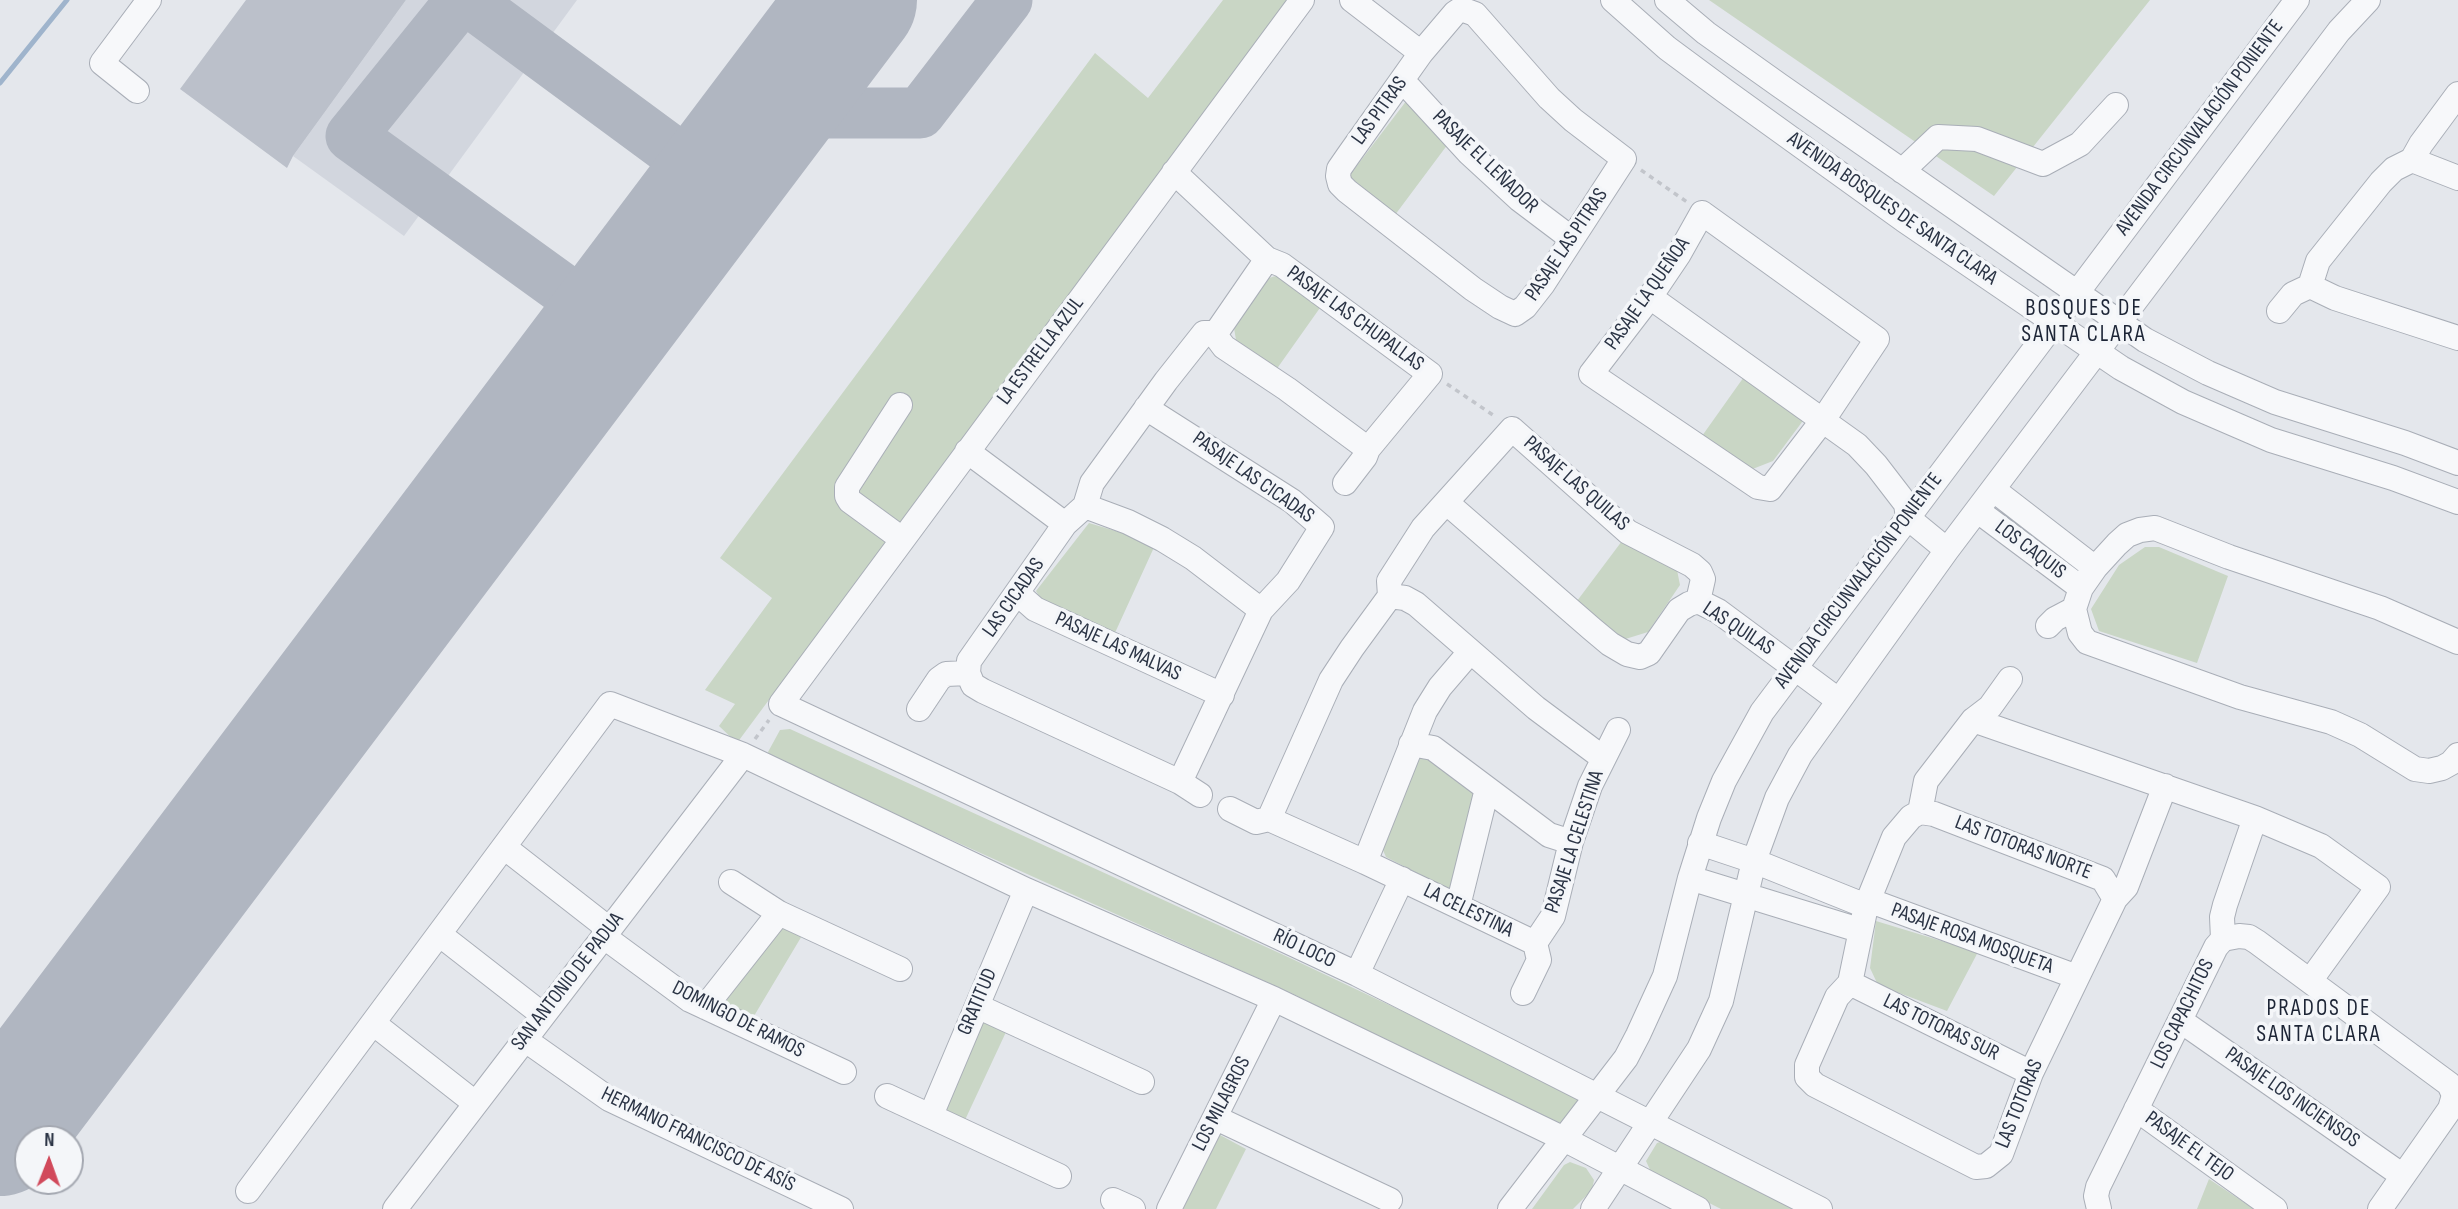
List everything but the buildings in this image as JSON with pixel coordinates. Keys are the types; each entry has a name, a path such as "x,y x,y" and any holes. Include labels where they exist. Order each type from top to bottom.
{"street":[{"path":"137,91 102,63 149,0"},
{"name":"LA ESTRELLA AZUL","path":"781,704 1302,0"},
{"path":"1352,0 1421,53"},
{"name":"AVENIDA BOSQUES DE SANTA CLARA","path":"1613,0 1667,48 1736,100 2097,354 2183,402 2245,429 2307,453 2393,478 2458,502"},
{"name":"AVENIDA BOSQUES DE SANTA CLARA","path":"1667,0 1706,33 1902,172 2120,323 2190,364 2262,397 2458,463"},
{"name":"AVENIDA CIRCUNVALACIÓN PONIENTE","path":"1510,1209 1626,1058 1657,996 1674,948 1700,844 1724,781 1762,712 2297,0"},
{"path":"1593,1209 1699,1049 1721,1001 1754,861 1777,798 1800,755 1947,550 2331,42 2368,0"},
{"name":"LAS PITRAS","path":"1339,169 1421,53 1461,9 1475,14 1487,26 1549,98 1624,159"},
{"name":"PASAJE EL LEÑADOR","path":"1402,80 1469,153 1519,199 1572,239"},
{"path":"2279,311 2293,294 2310,285 2318,261 2381,182 2394,169 2412,160 2458,94"},
{"path":"1902,172 1938,137 1978,139 2043,164 2080,144 2116,105"},
{"name":"PASAJE LAS PITRAS","path":"1339,169 1340,184 1347,191 1473,289 1509,313 1519,312 1531,299 1624,159"},
{"path":"2412,160 2458,178"},
{"name":"PASAJE LAS CHUPALLAS","path":"1174,172 1266,259 1282,265 1430,374 1368,449 1345,483"},
{"name":"PASAJE LA QUEÑOA","path":"1702,213 1877,339 1823,420 1770,489 1758,487 1591,374 1650,297 1702,213"},
{"path":"1266,259 1216,333 1217,339 1224,347 1287,389 1368,449"},
{"path":"2310,285 2335,298 2458,338"},
{"path":"1650,297 1857,445 1906,504 1908,518 1947,550"},
{"path":"1216,333 1204,332 1166,381 1092,484 1085,506 1128,522 1194,558 1261,610"},
{"path":"900,405 847,487 847,496 902,539"},
{"name":"PASAJE LAS CICADAS","path":"968,673 973,685 984,691 1190,788 1222,695 1261,610 1288,581 1322,527 1292,501 1146,408"},
{"name":"PASAJE LAS QUILAS","path":"1390,596 1388,581 1423,528 1512,429 1628,532 1692,565 1700,572 1703,579 1698,601"},
{"path":"967,451 1065,524"},
{"name":"LOS CAQUIS","path":"1994,491 2095,568"},
{"name":"LAS QUILAS","path":"1447,503 1530,578 1610,644 1627,654 1640,657 1649,653 1679,610 1698,601 1718,611 1838,700"},
{"name":"LAS CICADAS","path":"968,673 969,662 1065,524 1085,506"},
{"name":"LOS CAQUIS","path":"1979,511 2077,599"},
{"path":"2048,626 2077,599 2095,568 2127,535 2155,528 2229,557 2403,617 2458,642"},
{"name":"PASAJE LAS MALVAS","path":"1017,593 1035,609 1222,695"},
{"path":"1269,819 1331,680 1390,596 1410,600 1536,708 1603,758"},
{"path":"2077,599 2080,633 2087,642 2240,697 2331,722 2360,735 2415,769 2429,771 2442,768 2458,755"},
{"path":"1230,809 1256,822 1269,819 1365,862 1425,711 1440,687 1471,652"},
{"path":"919,709 939,679 946,674 968,673"},
{"path":"1920,812 1926,781 1973,720 1990,707 2010,679"},
{"path":"248,1191 610,704 743,755 1026,890 1274,999 1562,1138 1698,1209"},
{"name":"RÍO LOCO","path":"781,704 1357,974 1820,1209"},
{"path":"1973,720 2255,818 2322,846 2378,887 2310,981"},
{"name":"PASAJE LA CELESTINA","path":"1523,993 1539,960 1535,943 1553,916 1571,842 1590,786 1618,730"},
{"path":"1411,744 1433,748 1549,835 1571,842"},
{"name":"SAN ANTONIO DE PADUA","path":"407,1205 475,1103 743,755"},
{"name":"LAS TOTORAS","path":"1920,812 1911,817 1894,837 1864,912 1850,983 1838,997 1807,1065 1807,1077 1815,1085 1976,1167 1986,1166 2001,1154 2031,1073 2115,899 2126,887 2165,786"},
{"path":"1458,906 1486,789"},
{"name":"LAS TOTORAS NORTE","path":"1920,812 1934,814 2103,879 2115,899"},
{"path":"2223,939 2222,917 2225,905 2255,818"},
{"path":"1700,844 1754,861 1864,912"},
{"name":"DOMINGO DE RAMOS","path":"504,847 679,993 844,1072"},
{"name":"LA CELESTINA","path":"1365,862 1535,943"},
{"path":"1690,878 1747,895 1864,912"},
{"name":"LA CELESTINA","path":"1357,974 1402,879"},
{"path":"731,882 779,913 900,969"},
{"name":"GRATITUD","path":"931,1115 1026,890"},
{"name":"PASAJE ROSA MOSQUETA","path":"1864,912 2077,977"},
{"path":"705,1007 779,913"},
{"path":"439,934 543,1015"},
{"name":"LOS CAPACHITOS","path":"2099,1209 2096,1196 2098,1187 2216,947 2223,939 2239,936 2249,937 2449,1084 2454,1095 2450,1109 2380,1209"},
{"name":"LAS TOTORAS SUR","path":"1850,983 2031,1073"},
{"name":"LOS MILAGROS","path":"1169,1209 1274,999"},
{"path":"977,1006 1142,1082"},
{"name":"PASAJE LOS INCIENSOS","path":"2181,1021 2403,1176"},
{"path":"373,1023 475,1103"},
{"name":"HERMANO FRANCISCO DE ASÍS","path":"524,1039 616,1102 841,1209"},
{"path":"887,1096 1059,1176"},
{"name":"PASAJE EL TEJO","path":"2136,1109 2275,1209"},
{"path":"1216,1118 1390,1200"}],"path":[{"path":"1624,159 1702,213"},
{"path":"1430,374 1512,429"},
{"path":"743,755 781,704"}],"shaded area":[{"path":"406,0 577,0 404,236 293,156"}],"green space":[{"path":"1223,0 1292,0 737,743 719,726 735,704 705,690 772,598 720,558 1095,53 1148,98"},
{"path":"1709,0 2150,0 1994,196"},
{"path":"1407,100 1448,144 1395,215 1349,176"},
{"path":"1282,274 1322,305 1276,370 1237,346 1233,322 1269,278"},
{"path":"1746,374 1805,418 1773,461 1750,470 1702,436"},
{"path":"1089,523 1156,543 1114,635 1042,601 1036,591"},
{"path":"1622,541 1677,570 1680,585 1648,632 1619,641 1574,605"},
{"path":"2145,547 2159,547 2228,576 2197,663 2099,631 2091,609 2119,565"},
{"path":"790,729 1288,957 1577,1094 1579,1100 1562,1123 1549,1122 1293,994 770,758 768,752 780,730"},
{"path":"1431,754 1479,790 1452,891 1386,857 1382,848 1413,762"},
{"path":"1876,921 1978,952 1947,1011 1878,985 1870,968"},
{"path":"782,922 803,934 754,1016 720,1002"},
{"path":"982,1020 1006,1032 965,1120 941,1112"},
{"path":"1220,1135 1246,1149 1216,1209 1183,1209"},
{"path":"1669,1139 1801,1209 1721,1209 1652,1174 1646,1161 1657,1143"},
{"path":"1570,1162 1586,1168 1594,1180 1592,1190 1573,1209 1532,1209 1564,1165"},
{"path":"2209,1179 2254,1209 2197,1209"}],"waterway":[{"path":"0,83 67,0"}],"taxiway":[{"path":"461,0 351,136 578,300 602,304 628,300"},
{"path":"467,0 680,157 695,162 710,158 732,161"},
{"path":"769,113 920,113 1007,0"},
{"path":"680,157 690,172 698,207"},
{"path":"578,300 585,314 591,349"}],"runway":[{"path":"0,1133 854,0"}],"district":[{"name":"BOSQUES DE SANTA CLARA","path":"2084,322"},
{"name":"PRADOS DE SANTA CLARA","path":"2319,1022"}]}
